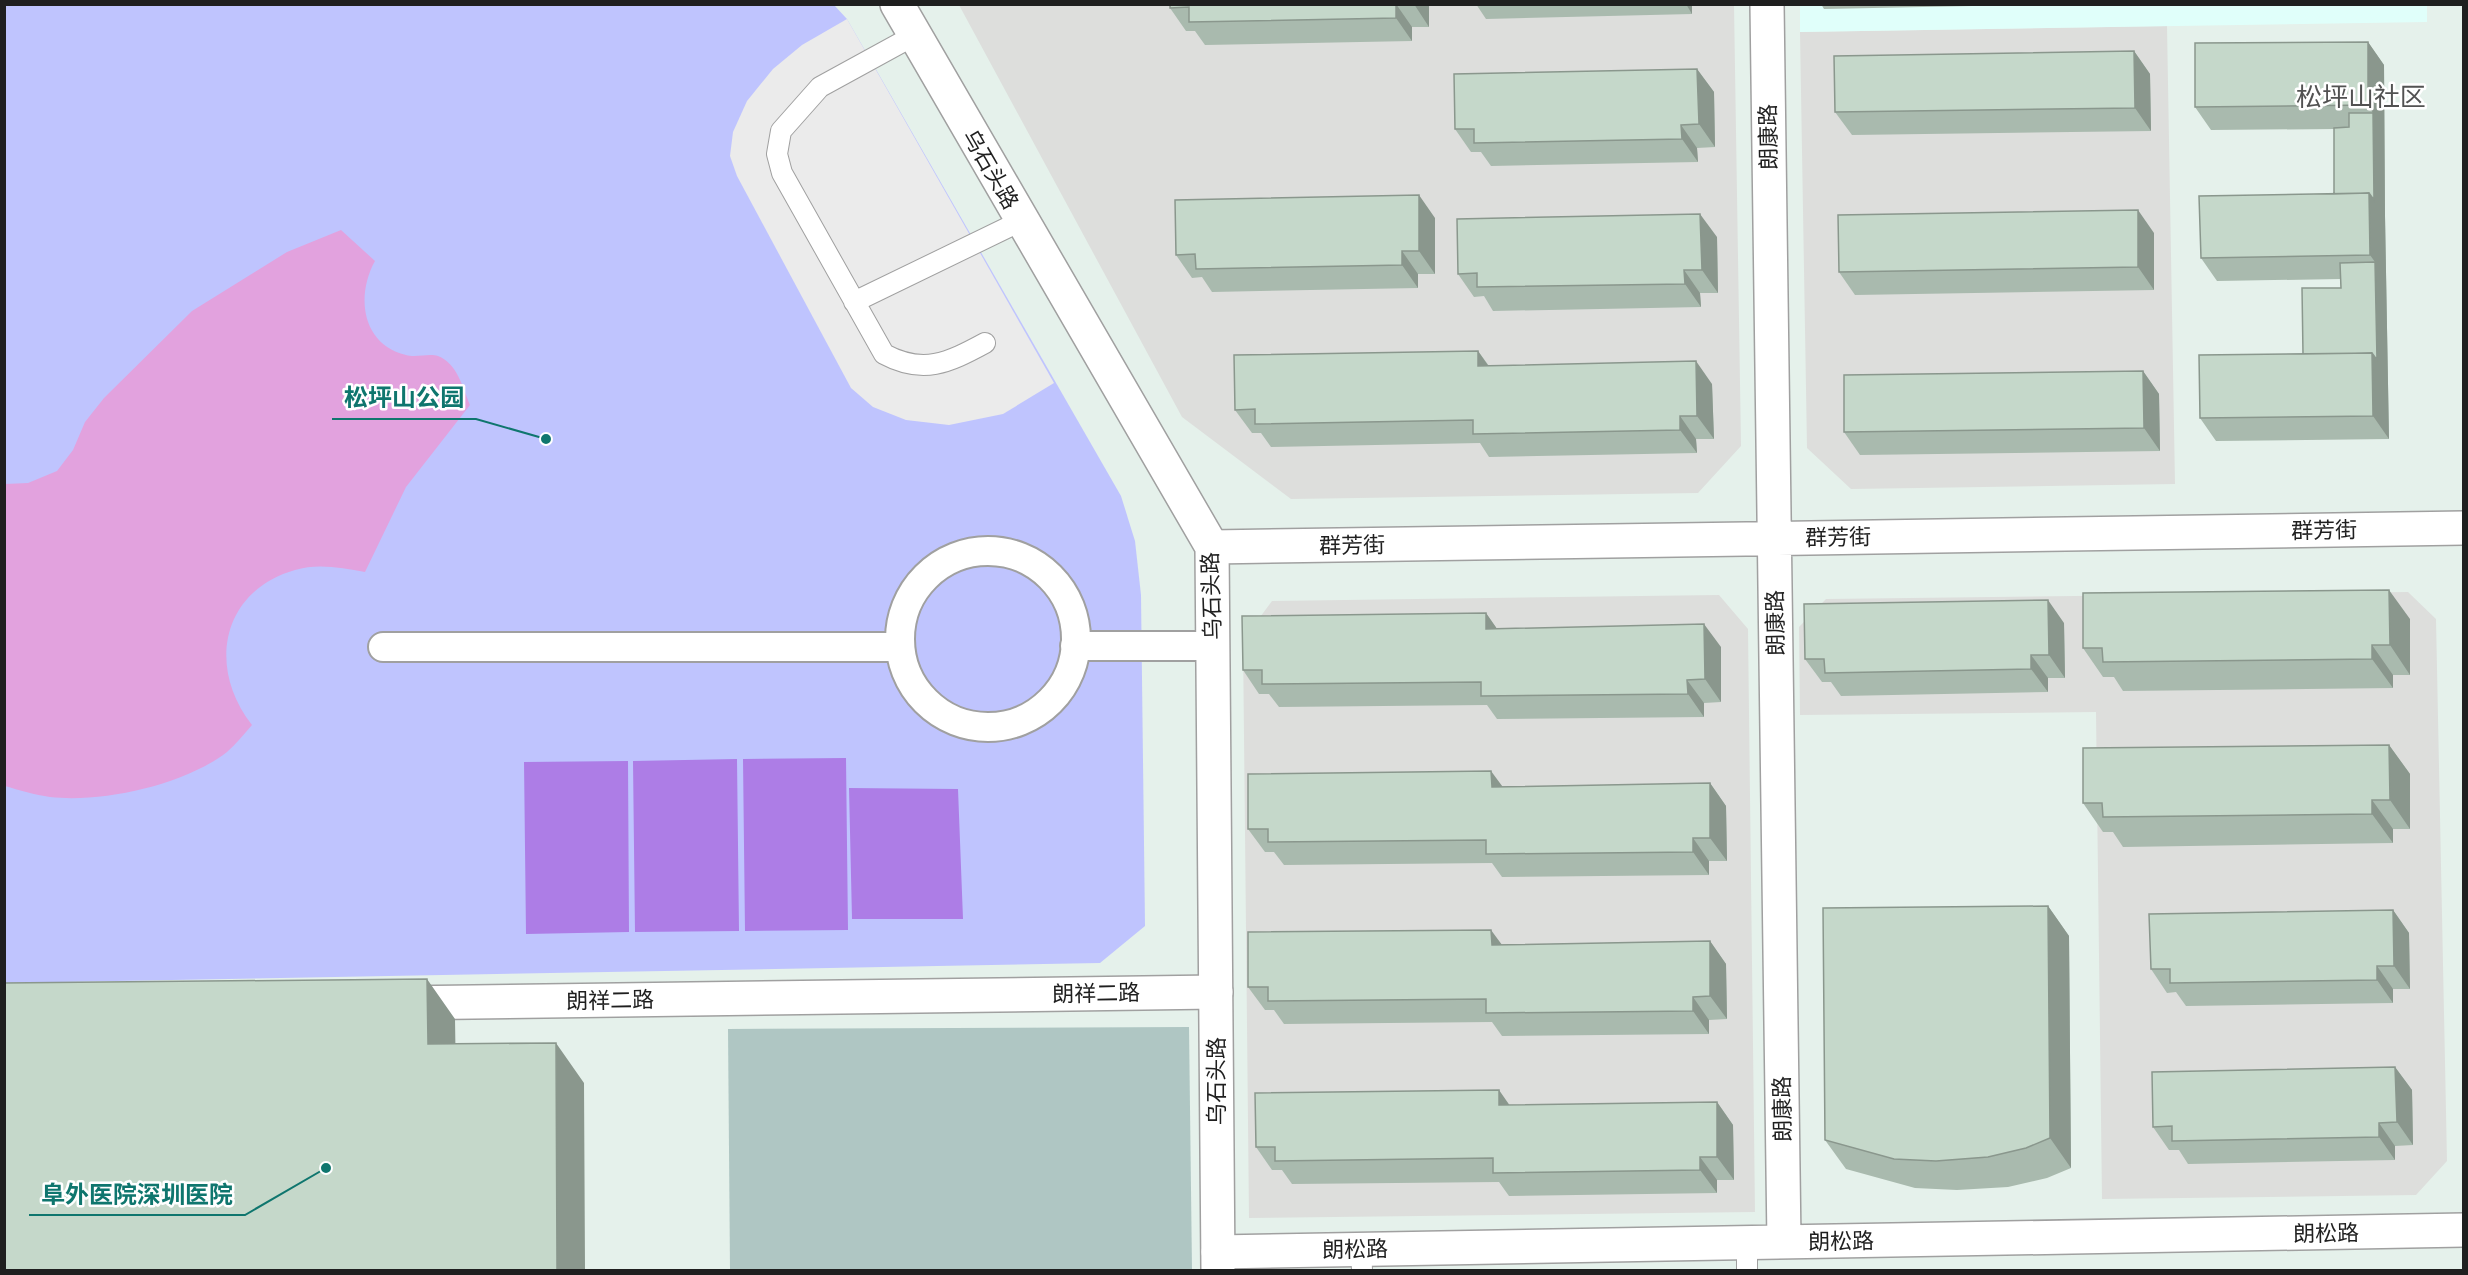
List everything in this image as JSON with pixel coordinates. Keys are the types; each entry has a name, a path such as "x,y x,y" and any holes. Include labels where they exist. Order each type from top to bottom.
{"street":[{"name":"乌石头路","path":"897,4 1212,547 1218,1261"},
{"name":"朗康路","path":"1767,4 1784,1242"},
{"name":"群芳街","path":"1212,547 2463,528"},
{"path":"983,550 1010,553 1036,564 1057,582 1071,606 1077,633 1076,645 1074,663 1060,691 1038,712 1010,724 980,726 950,719 925,701 908,676 900,647 902,616 913,591 932,570 956,556 983,550"},
{"path":"1076,645 1214,645"},
{"path":"383,647 900,647"},
{"name":"朗祥二路","path":"368,1004 1216,992"},
{"name":"朗松路","path":"1218,1261 1747,1257 1784,1242 2463,1230"}],"lane":[{"path":"915,35 820,87 781,131 777,154 782,173 884,354 905,365 933,365 964,354 984,343"},
{"path":"854,302 1021,221"}],"shaded area":[{"path":"2427,4 2427,22 1800,32 1800,5"},
{"path":"4,5 834,5 847,19 1121,496 1135,541 1141,595 1145,926 1100,963 5,983"},
{"path":"959,5 1734,5 1741,446 1698,493 1291,499 1182,417"},
{"path":"847,19 1054,383 1003,414 949,425 906,420 873,407 851,388 737,176 730,156 733,132 747,101 773,69 802,45"},
{"path":"2167,26 2175,484 1851,489 1807,448 1800,32"},
{"path":"341,230 375,261 369,274 365,303 366,317 371,329 391,349 406,355 434,355 445,359 455,370 470,405 406,487 365,572 321,567 295,570 270,580 251,595 237,613 229,634 226,656 229,680 238,703 252,725 227,752 189,774 118,794 94,797 50,797 5,786 5,484 28,483 57,471 73,450 85,422 104,398 192,311 287,252"},
{"path":"2408,592 2436,619 2447,1161 2416,1195 2102,1199 2096,712 1800,715 1799,627 1826,599"},
{"path":"1719,595 1748,629 1755,1212 1249,1218 1243,640 1272,601"},
{"path":"846,758 848,930 745,931 743,759"},
{"path":"737,759 739,931 635,932 633,761"},
{"path":"628,761 629,932 526,934 524,762"},
{"path":"849,788 958,789 963,919 852,919"},
{"path":"1189,1027 1192,1270 730,1270 728,1029"}],"building":[{"path":"1170,4 1396,4 1396,18 1189,22 1189,7 1170,8"},
{"path":"2368,42 2368,105 2195,107 2195,43"},
{"path":"2134,51 2135,108 1835,112 1834,56"},
{"path":"1697,69 1699,124 1681,125 1682,139 1474,143 1474,129 1455,129 1454,74"},
{"path":"2349,113 2373,113 2374,200 2369,193 2334,194 2334,128 2349,127"},
{"path":"2369,193 2370,255 2201,258 2199,196"},
{"path":"1419,195 1419,251 1402,251 1402,265 1196,269 1195,254 1176,255 1175,200"},
{"path":"2138,210 2138,267 1839,272 1838,215"},
{"path":"1700,214 1702,270 1684,270 1685,284 1477,287 1477,273 1458,274 1457,219"},
{"path":"2375,262 2377,360 2372,353 2303,354 2302,288 2341,288 2340,263"},
{"path":"1478,351 1478,366 1696,361 1697,416 1680,416 1680,430 1473,434 1473,420 1255,424 1255,409 1235,410 1234,355"},
{"path":"2372,353 2373,416 2200,418 2199,355"},
{"path":"2143,371 2144,428 1844,432 1844,375"},
{"path":"2389,590 2390,645 2372,645 2372,659 2103,662 2102,648 2083,648 2083,593"},
{"path":"2048,600 2049,655 2031,655 2031,669 1825,673 1824,659 1805,659 1804,604"},
{"path":"1486,613 1486,629 1704,624 1705,679 1687,680 1688,694 1481,696 1481,682 1262,684 1262,670 1243,670 1242,616"},
{"path":"2389,745 2390,800 2372,800 2372,814 2103,817 2102,803 2083,803 2083,748"},
{"path":"1491,771 1492,787 1710,783 1710,838 1693,838 1693,852 1486,854 1486,840 1268,842 1268,829 1248,829 1248,774"},
{"path":"2048,906 2050,1138 2026,1148 1988,1157 1936,1161 1894,1159 1825,1140 1823,908"},
{"path":"2393,910 2394,966 2377,966 2377,980 2170,983 2170,969 2151,969 2149,914"},
{"path":"1491,930 1492,945 1710,941 1710,996 1693,997 1693,1011 1486,1013 1486,999 1268,1001 1268,987 1248,987 1248,932"},
{"path":"427,979 428,1044 556,1043 557,1270 4,1270 4,983"},
{"path":"2395,1067 2397,1122 2379,1123 2379,1137 2172,1141 2172,1126 2153,1127 2152,1072"},
{"path":"1499,1090 1499,1105 1717,1102 1717,1157 1700,1157 1700,1170 1493,1173 1493,1158 1275,1161 1275,1147 1256,1147 1255,1093"}],"place":[{"name":"松坪山公园","path":"546,439"},
{"name":"阜外医院深圳医院","path":"326,1168"}],"district":[{"name":"松坪山社区","path":"2361,97"}]}
